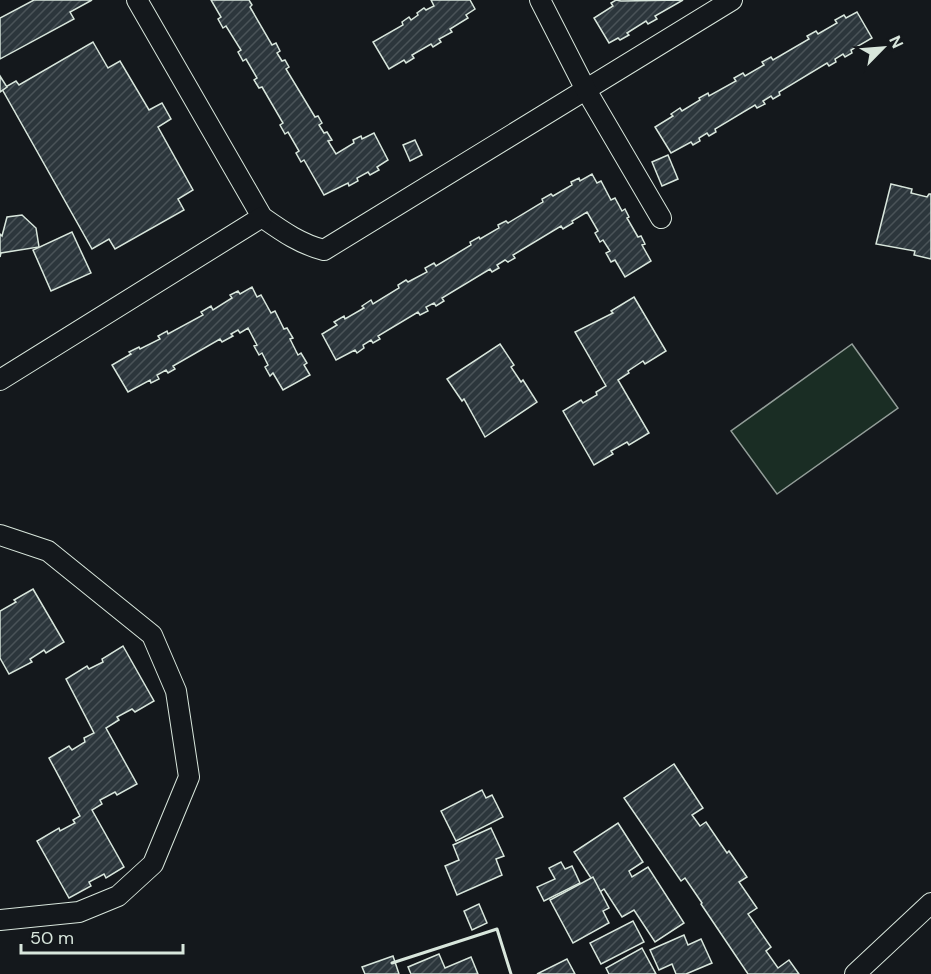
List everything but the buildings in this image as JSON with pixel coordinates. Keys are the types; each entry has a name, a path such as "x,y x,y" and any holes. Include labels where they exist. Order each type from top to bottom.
{"street":[{"path":"137,0 262,218 292,238 308,246 324,250 732,0"},
{"path":"540,0 586,90 661,218"},
{"path":"0,380 262,218"},
{"path":"0,535 48,551 152,635 177,691 189,777 153,864 118,896 79,912 0,920"},
{"path":"855,974 931,903"}],"green space":[{"path":"852,344 898,408 777,494 731,431"}],"wall":[{"path":"392,963 497,929 511,974"}]}
